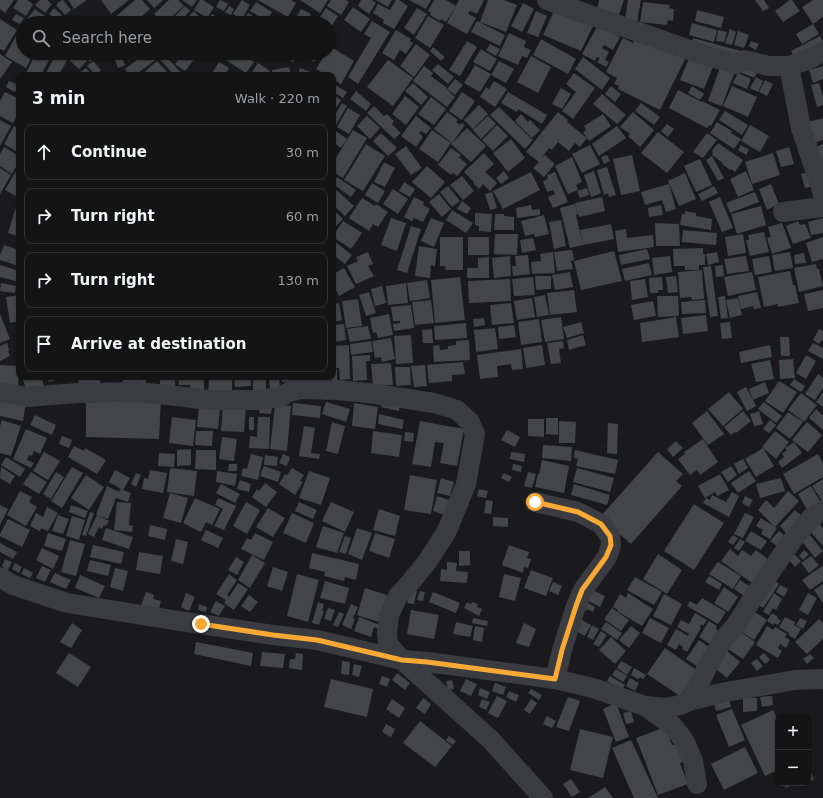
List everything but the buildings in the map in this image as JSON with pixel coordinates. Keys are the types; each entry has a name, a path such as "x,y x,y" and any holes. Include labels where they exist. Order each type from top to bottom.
{"street":[{"path":"548,0 694,52 735,64 744,60 769,66 789,66 805,61 823,52"},
{"path":"789,66 801,128 823,194"},
{"path":"783,212 823,207"},
{"path":"0,392 28,396 136,392 208,400 251,400 280,397 289,392 300,389 338,390 434,403 457,410 470,422 475,434 466,484 447,532 427,562 398,596 389,615 387,632 388,644 402,660 491,740 543,798"},
{"path":"535,502 578,512 601,524 610,536 611,545 606,557 582,590 562,650 555,679"},
{"path":"689,701 723,640 736,626 756,593 794,538 811,518 823,510"},
{"path":"0,578 13,585 67,603 273,635 317,640 402,660 555,679 593,688 645,706 667,708 721,693 795,680 823,679"},
{"path":"645,706 673,726 685,742 693,761 698,784"}],"route":[{"path":"201,624 317,640 402,660 555,679 562,650 582,590 606,557 611,545 610,536 601,524 578,512 535,502"}]}
